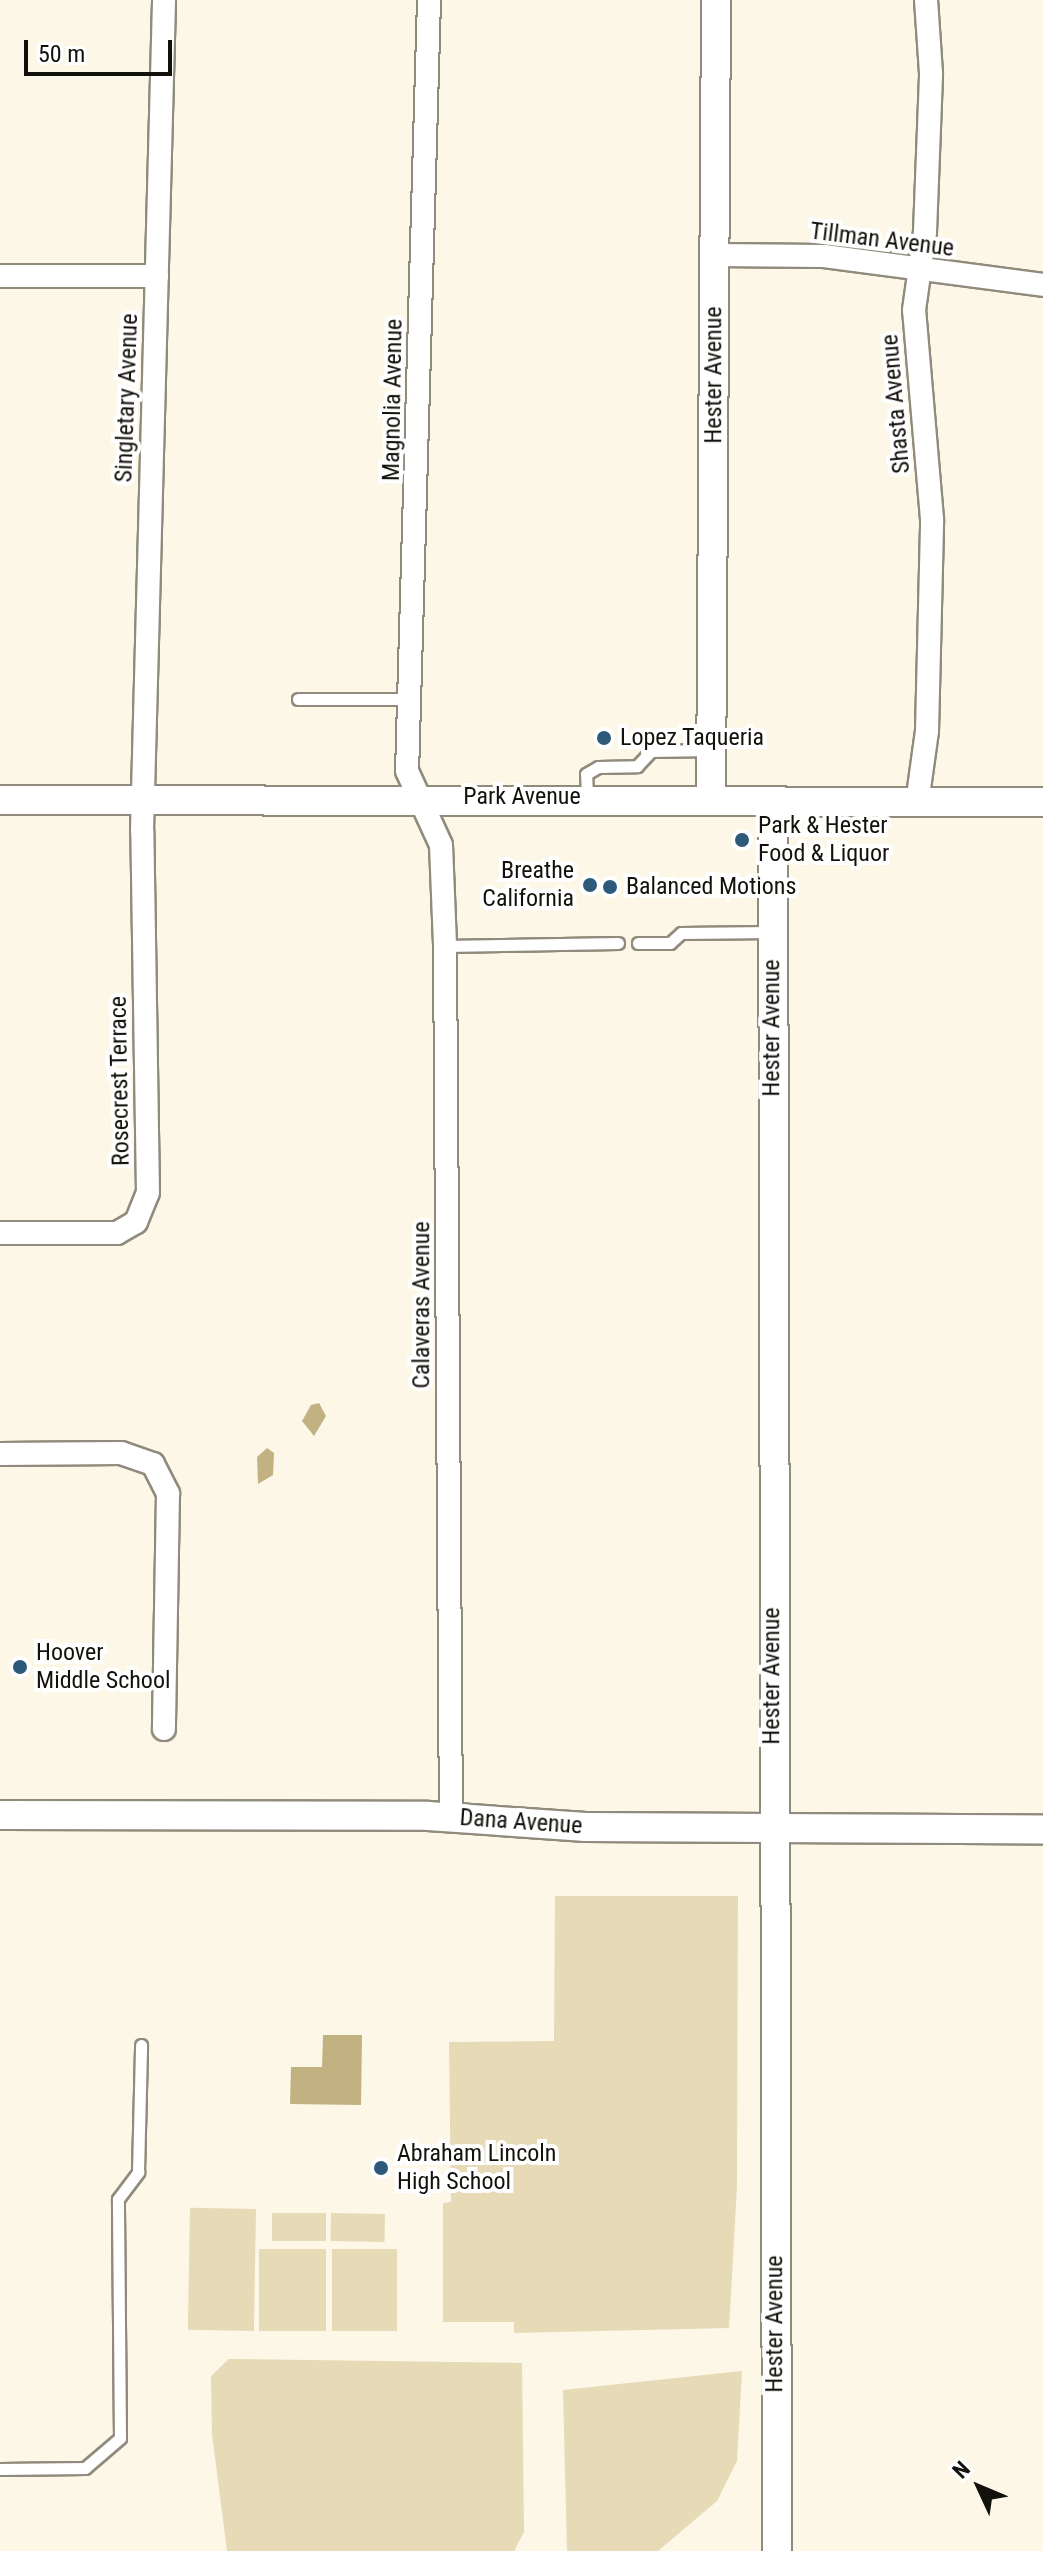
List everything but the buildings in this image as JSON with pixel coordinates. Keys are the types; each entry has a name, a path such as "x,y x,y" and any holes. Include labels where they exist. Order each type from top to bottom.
{"street":[{"name":"Singletary Avenue","path":"142,798 164,0"},
{"name":"Magnolia Avenue","path":"420,797 407,774 429,0"},
{"name":"Hester Avenue","path":"711,798 716,0"},
{"name":"Shasta Avenue","path":"917,803 927,731 932,519 914,310 925,232 931,73 926,0"},
{"name":"Tillman Avenue","path":"715,255 824,256 1043,285"},
{"path":"0,276 157,276"},
{"name":"Calaveras Avenue","path":"420,797 441,845 445,946 451,1817"},
{"name":"Rosecrest Terrace","path":"0,1233 117,1233 136,1222 148,1193 142,798"},
{"name":"Park Avenue","path":"0,800 711,798 1037,806"},
{"name":"Hester Avenue","path":"773,801 777,2551"},
{"path":"0,1454 121,1453 153,1464 168,1494 164,1729"},
{"name":"Dana Avenue","path":"0,1815 451,1817 586,1827 773,1830 1043,1829"}],"lane":[{"path":"298,699 410,699"},
{"path":"587,798 586,774 598,767 637,766 651,751 712,750"},
{"path":"638,943 670,943 681,933 772,932"},
{"path":"445,946 618,943"},
{"path":"0,2469 85,2468 120,2438 118,2199 138,2172 141,2045"}],"shaded area":[{"path":"319,1403 326,1416 314,1436 302,1421 311,1405"},
{"path":"267,1448 274,1453 273,1475 258,1484 257,1457"},
{"path":"555,1896 738,1896 737,2186 729,2328 514,2333 514,2322 443,2322 443,2203 451,2202 449,2042 554,2041"},
{"path":"323,2035 362,2035 361,2105 290,2104 291,2067 322,2067"},
{"path":"190,2208 256,2209 254,2331 188,2330"},
{"path":"272,2213 326,2213 326,2241 272,2241"},
{"path":"331,2213 385,2214 385,2242 331,2241"},
{"path":"259,2249 326,2249 326,2331 259,2331"},
{"path":"332,2249 397,2249 397,2331 332,2331"},
{"path":"229,2359 522,2363 524,2532 514,2551 227,2551 212,2434 211,2376"},
{"path":"742,2371 737,2461 717,2501 658,2551 567,2551 563,2390"}],"place":[{"name":"Lopez Taqueria","path":"604,738"},
{"name":"Park & Hester Food & Liquor","path":"742,840"},
{"name":"Breathe California","path":"590,885"},
{"name":"Balanced Motions","path":"610,887"},
{"name":"Hoover Middle School","path":"20,1667"},
{"name":"Abraham Lincoln High School","path":"381,2168"}]}
